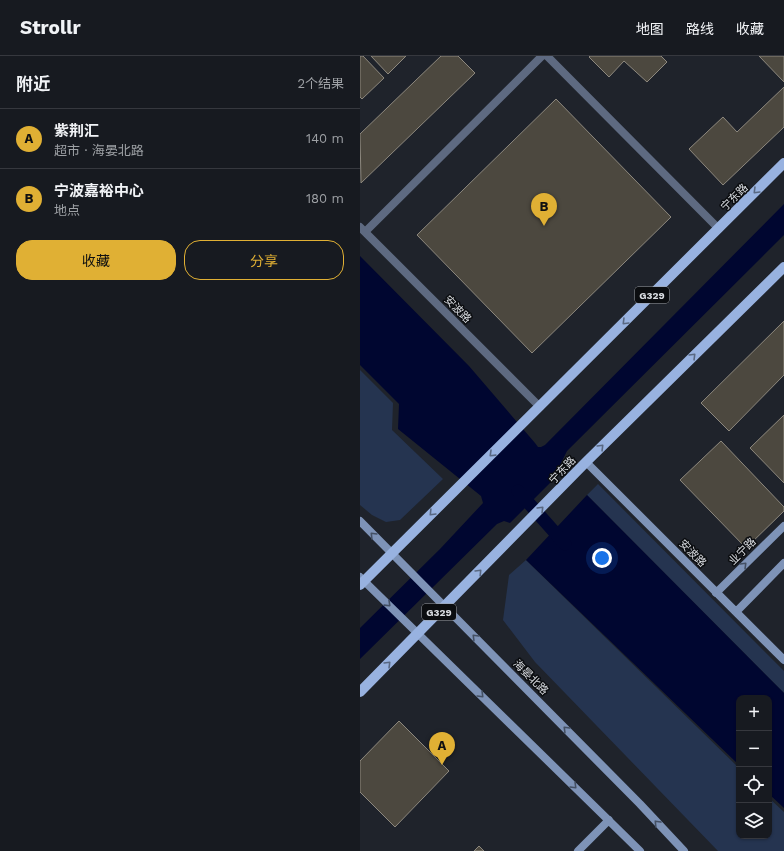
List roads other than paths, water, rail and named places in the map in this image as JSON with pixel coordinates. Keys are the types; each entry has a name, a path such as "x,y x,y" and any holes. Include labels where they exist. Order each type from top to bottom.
{"main road":[{"name":"宁东路","path":"362,581 392,554 784,163"},
{"name":"宁东路","path":"360,692 586,462 784,267"},
{"name":"安波路","path":"586,462 784,660"},
{"name":"海晏北路","path":"360,521 640,804 684,851"},
{"name":"业宁路","path":"716,593 784,526"},
{"path":"736,612 784,563"},
{"path":"362,581 640,851"},
{"path":"578,851 609,820"}],"street":[{"path":"362,229 542,56"},
{"path":"547,56 719,229"},
{"name":"安波路","path":"362,229 540,407"}],"waterway":[{"path":"518,491 565,544"}],"place":[{"name":"宁波嘉裕中心","path":"544,226"},
{"name":"紫荆汇","path":"442,765"}]}
